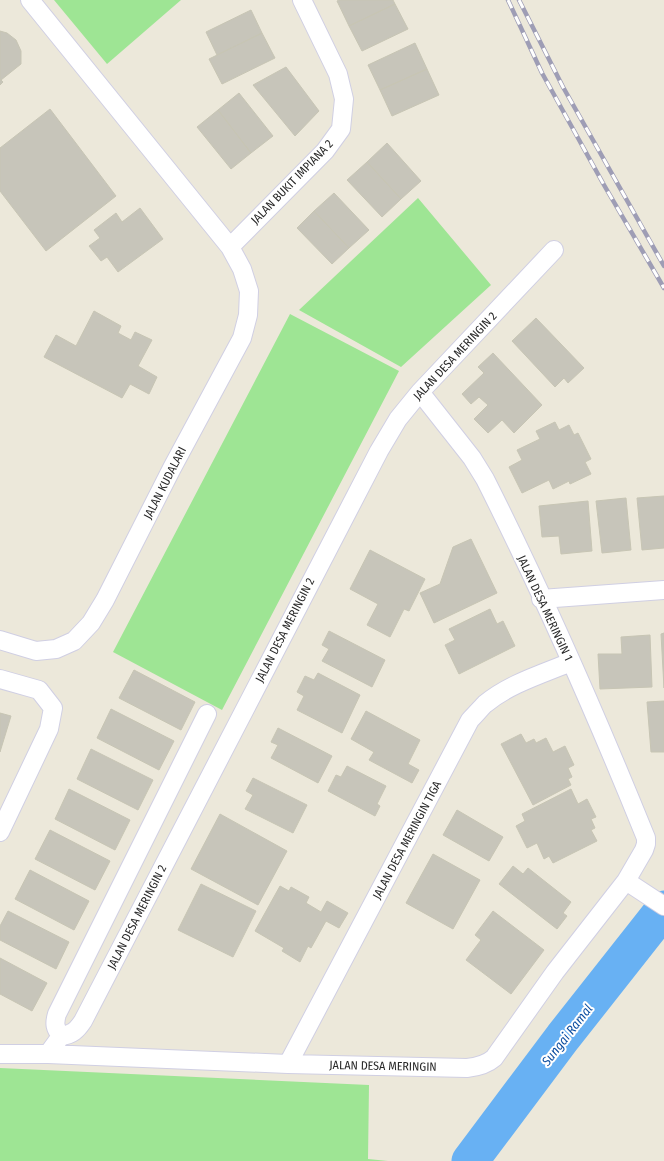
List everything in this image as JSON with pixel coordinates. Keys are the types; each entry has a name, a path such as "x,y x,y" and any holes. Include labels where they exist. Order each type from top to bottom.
{"street":[{"name":"JALAN KUDALARI","path":"0,640 36,651 56,649 74,640 91,623 105,600 172,468 242,338 248,314 249,291 242,269 230,247 30,0"},
{"name":"JALAN BUKIT IMPIANA 2","path":"230,247 325,150 341,129 344,99 338,74 302,0"},
{"name":"JALAN DESA MERINGIN 2","path":"48,1054 61,1036 70,1035 77,1030 83,1021 378,451 398,419 420,392 554,250"},
{"name":"JALAN DESA MERINGIN 1","path":"420,392 472,458 484,479 571,662 623,780 646,838"},
{"path":"541,599 664,590"},
{"name":"JALAN DESA MERINGIN TIGA","path":"288,1064 470,720 484,705 501,693 531,678 571,662"},
{"path":"0,679 39,690 53,708 50,729 0,832"},
{"path":"61,1036 56,1029 54,1022 57,1014 207,714"},
{"name":"JALAN DESA MERINGIN","path":"0,1054 48,1054 288,1064 467,1068 489,1063 555,972 626,881 644,850 646,838"},
{"path":"626,881 658,902"}],"green space":[{"path":"54,0 181,0 107,64"},
{"path":"418,198 491,285 401,367 299,310"},
{"path":"290,314 399,371 222,710 113,652"},
{"path":"0,1068 369,1085 368,1159 388,1161 0,1161"}],"building":[{"path":"393,0 395,4 349,26 337,1"},
{"path":"395,4 408,29 362,51 349,26"},
{"path":"251,10 262,33 217,55 206,32"},
{"path":"0,31 7,33 16,40 21,51 21,64 1,80 3,82 0,85"},
{"path":"262,33 275,58 222,84 209,59"},
{"path":"415,43 427,69 380,90 368,65"},
{"path":"286,67 319,111 295,136 253,85"},
{"path":"427,69 439,95 392,116 380,90"},
{"path":"239,93 273,136 251,153 218,110"},
{"path":"50,109 116,196 46,251 0,191 0,148"},
{"path":"218,110 251,153 231,169 197,127"},
{"path":"387,143 421,181 401,199 367,162"},
{"path":"367,162 401,199 382,217 347,180"},
{"path":"334,193 369,230 349,248 314,211"},
{"path":"140,208 163,239 118,272 107,257 101,261 89,246 100,238 94,230 116,213 122,222"},
{"path":"314,211 349,248 332,264 297,228"},
{"path":"94,311 121,326 118,333 131,340 135,332 152,340 138,366 157,377 149,394 130,384 122,398 44,357 56,335 76,346"},
{"path":"536,318 584,368 568,383 564,378 555,387 512,341"},
{"path":"493,353 542,405 514,433 502,420 488,433 474,419 488,405 479,397 471,404 462,394 484,373 478,367"},
{"path":"555,422 559,430 569,425 574,435 578,433 591,459 585,462 591,474 570,484 569,481 553,489 549,480 522,493 509,467 522,460 517,450 540,439 536,431"},
{"path":"664,496 664,548 642,550 637,498"},
{"path":"626,498 631,550 602,553 596,501"},
{"path":"588,501 592,551 561,554 559,536 542,537 539,506"},
{"path":"471,539 497,593 434,623 420,593 440,584 453,547"},
{"path":"370,550 425,579 409,611 404,609 390,637 367,625 378,604 350,589"},
{"path":"490,609 497,624 503,621 515,646 459,674 445,645 455,640 449,629"},
{"path":"329,631 385,660 372,687 322,661 329,649 322,645"},
{"path":"664,633 664,688 661,634"},
{"path":"650,635 652,687 600,689 598,654 622,654 621,637"},
{"path":"134,670 195,702 181,730 119,698"},
{"path":"318,673 360,695 342,733 297,710 304,696 297,692 305,676 314,680"},
{"path":"664,701 664,752 651,752 647,702"},
{"path":"111,709 174,741 159,770 97,738"},
{"path":"366,711 420,740 408,764 419,770 412,783 369,760 374,752 351,739"},
{"path":"0,713 11,716 0,752"},
{"path":"278,728 332,756 318,783 271,758 278,745 271,742"},
{"path":"521,734 526,743 534,739 536,743 546,738 553,752 565,746 574,765 568,768 572,777 568,779 571,785 533,805 501,744"},
{"path":"91,749 153,780 138,810 77,779"},
{"path":"347,766 386,786 377,804 380,806 375,816 328,791 336,775 341,777"},
{"path":"253,778 307,805 293,833 245,809 253,795 246,791"},
{"path":"69,789 130,820 115,850 55,819"},
{"path":"571,789 578,804 587,799 596,817 591,819 595,828 591,830 597,841 553,863 549,856 544,859 537,843 527,848 516,826 525,821 522,814"},
{"path":"457,810 503,837 489,861 443,835"},
{"path":"220,814 287,851 258,905 191,869"},
{"path":"50,830 110,861 95,890 35,859"},
{"path":"433,854 480,880 453,929 406,903"},
{"path":"513,866 523,874 528,868 571,902 563,913 567,916 557,929 499,884"},
{"path":"30,870 89,901 74,930 15,899"},
{"path":"201,884 256,911 233,957 178,930"},
{"path":"280,886 289,891 291,887 309,897 306,903 321,912 327,901 348,913 339,928 326,921 311,948 308,946 300,962 282,951 284,948 255,931"},
{"path":"8,911 69,942 56,969 0,940 0,926"},
{"path":"493,911 544,950 511,994 466,960 481,940 475,935"},
{"path":"0,958 47,983 32,1011 0,994"}],"waterway":[{"name":"Sungai Ramal","path":"470,1161 563,1037 664,909"}],"railway":[{"path":"508,0 542,73 604,185 664,288"},
{"path":"519,0 563,87 664,266"}]}
